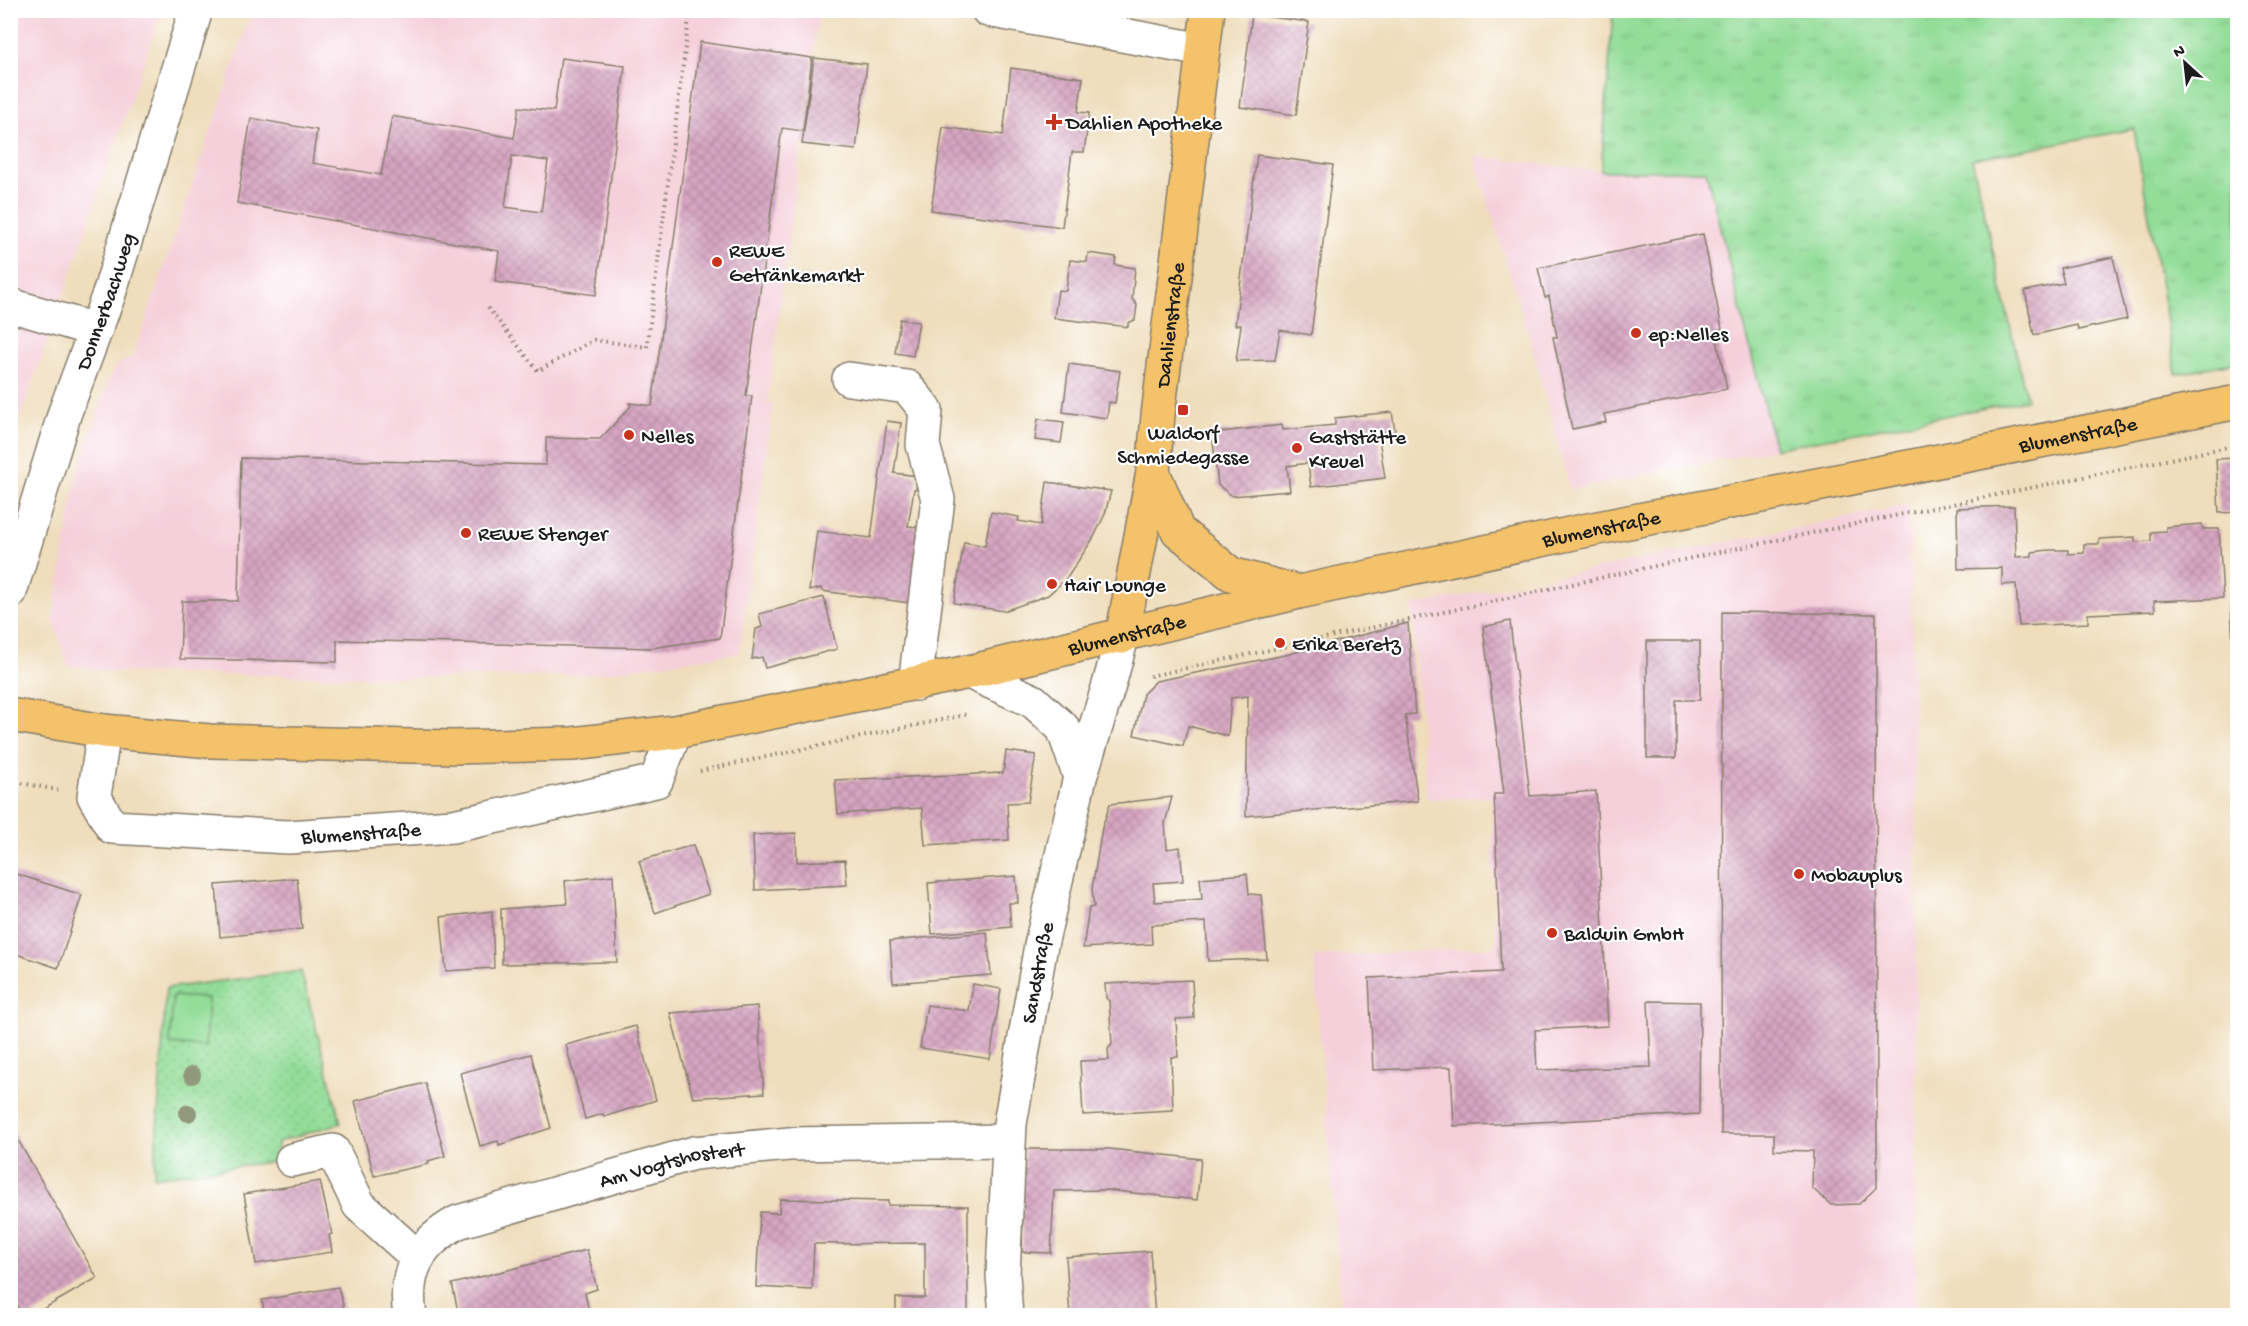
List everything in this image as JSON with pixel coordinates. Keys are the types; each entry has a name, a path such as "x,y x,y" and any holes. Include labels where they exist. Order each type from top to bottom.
{"main road":[{"name":"Dahlienstraße","path":"1122,637 1153,472 1208,10"},
{"name":"Blumenstraße","path":"10,715 105,731 210,741 453,747 572,744 675,732 969,672 1122,637 1299,592 1761,495 2238,402"},
{"path":"1153,472 1178,531 1231,574 1299,592"}],"street":[{"name":"Donnerbachweg","path":"10,592 65,412 95,330 196,10"},
{"path":"988,10 1203,50"},
{"path":"10,310 17,307 95,330"},
{"path":"849,379 907,387 926,410 923,445 938,499 915,684"},
{"name":"Sandstraße","path":"1006,1316 1003,1275 1007,1142 1041,945 1080,777 1122,637"},
{"path":"969,672 1033,701 1063,728 1080,777"},
{"path":"94,796 105,731"},
{"path":"656,781 675,732"},
{"name":"Blumenstraße","path":"94,796 112,827 288,837 453,826 656,781"},
{"name":"Am Vogtshostert","path":"410,1316 409,1277 418,1258 434,1235 458,1222 694,1153 789,1144 1007,1142"},
{"path":"292,1160 333,1151 359,1205 418,1258"}],"path":[{"path":"488,308 538,371 594,340 647,347 690,10"},
{"path":"1109,685 1710,554 2238,445"},
{"path":"656,781 976,713"},
{"path":"10,781 94,796"}],"shaded area":[{"path":"11,11 161,11 11,441"},
{"path":"252,11 819,11 767,403 773,404 739,653 588,675 414,678 118,672 67,666 53,618 77,474 111,374 120,363 133,357"},
{"path":"1474,156 1601,171 1706,171 1775,449 1570,490 1533,350"},
{"path":"1909,505 1916,809 1916,1315 1342,1315 1314,957 1496,947 1491,797 1427,799 1412,606"}],"green space":[{"path":"1613,11 2237,11 2237,362 2176,374 2134,129 1972,159 2027,400 1775,449 1706,171 1601,171"},
{"path":"301,971 341,1123 278,1142 278,1161 154,1177 166,988"},
{"path":"173,996 208,998 205,1047 170,1044"}],"building":[{"path":"1252,15 1309,22 1296,115 1240,107"},
{"name":"REWE Stenger","path":"700,42 812,58 803,131 782,128 746,396 752,396 720,638 651,648 337,640 337,662 180,659 182,601 238,601 241,458 546,465 546,438 600,439 631,406 629,403 652,406"},
{"path":"561,58 625,66 596,295 495,282 499,251 237,203 251,118 317,130 312,163 381,175 392,116 514,138 519,107 554,111","holes":["512,156 548,161 541,212 505,207"]},
{"path":"814,58 867,64 856,150 802,144"},
{"path":"1011,68 1083,78 1078,112 1089,113 1087,131 1084,152 1072,152 1062,227 931,210 943,127 1003,135"},
{"path":"1257,155 1333,165 1311,335 1280,330 1275,360 1236,361 1241,325 1235,325"},
{"name":"ep:Nelles","path":"1703,234 1722,329 1715,330 1727,389 1604,414 1606,422 1572,429 1553,337 1557,337 1549,296 1545,298 1538,268"},
{"path":"1088,253 1116,257 1115,265 1135,268 1132,299 1137,305 1135,320 1128,323 1128,327 1054,318 1058,290 1066,291 1070,260 1087,262"},
{"path":"2113,257 2127,319 2078,330 2077,325 2034,335 2025,291 2064,283 2060,268"},
{"path":"900,319 919,322 913,356 895,353"},
{"path":"1069,364 1120,371 1115,403 1109,402 1107,418 1063,412"},
{"name":"Gaststätte Kreuel","path":"1392,412 1395,431 1378,432 1385,478 1311,487 1308,463 1287,466 1290,491 1232,496 1218,485 1212,433 1282,425 1283,430 1335,425 1335,418"},
{"path":"1038,419 1064,422 1061,443 1035,440"},
{"path":"887,421 901,423 894,473 918,476 908,526 928,528 917,604 822,591 821,588 809,591 817,531 871,538"},
{"path":"2238,458 2238,512 2219,513 2216,459"},
{"path":"1047,482 1111,491 1105,514 1094,537 1067,578 1048,595 1004,611 954,603 964,542 985,546 991,512 1019,517 1018,521 1041,525"},
{"path":"2014,506 2016,557 2032,556 2032,552 2049,550 2068,550 2068,554 2084,553 2084,544 2099,544 2099,539 2135,537 2135,542 2151,541 2151,532 2166,531 2166,527 2202,524 2203,529 2219,529 2223,598 2154,601 2155,611 2088,614 2088,623 2019,626 2016,584 2002,585 2002,568 1958,569 1957,508"},
{"path":"824,597 837,649 765,668 762,657 752,659 756,629 762,627 759,614"},
{"path":"2238,606 2238,646 2233,646 2231,607"},
{"name":"Mobauplus","path":"1722,612 1876,614 1877,1187 1859,1204 1831,1205 1812,1188 1813,1151 1774,1150 1774,1134 1721,1134"},
{"path":"1510,621 1530,796 1596,791 1608,1026 1535,1030 1537,1070 1651,1067 1648,1001 1700,1002 1699,1114 1454,1126 1451,1067 1373,1070 1369,978 1501,972 1494,794 1504,794 1483,627"},
{"path":"1408,623 1415,714 1405,715 1418,801 1246,816 1248,696 1231,698 1228,736 1188,726 1183,746 1134,735 1143,694 1156,681 1285,655"},
{"path":"1647,641 1700,641 1700,700 1676,700 1676,758 1647,758"},
{"path":"1006,751 1036,755 1028,802 1007,803 1009,840 925,845 922,808 838,814 835,780 1003,773"},
{"path":"1172,797 1165,823 1167,849 1180,847 1183,881 1153,883 1155,902 1202,899 1200,878 1247,874 1249,894 1261,895 1267,959 1208,961 1206,922 1151,925 1152,944 1083,948 1089,908 1094,907 1092,889 1102,828 1110,804"},
{"path":"796,833 797,862 845,860 847,885 755,890 753,835"},
{"path":"693,845 709,894 655,913 639,861"},
{"path":"10,872 82,895 58,968 10,952"},
{"path":"613,875 617,962 502,964 501,909 567,904 565,881"},
{"path":"1016,876 1018,903 1009,903 1011,927 932,934 928,883"},
{"path":"297,878 302,929 220,937 216,885"},
{"path":"492,911 494,968 446,971 441,917"},
{"path":"987,932 991,975 893,983 890,941"},
{"path":"1192,980 1194,1018 1176,1019 1178,1057 1171,1057 1173,1110 1083,1115 1080,1061 1109,1060 1108,1049 1112,1044 1109,1001 1106,998 1105,984"},
{"path":"973,984 1001,989 990,1059 920,1048 927,1005 969,1011"},
{"path":"757,1006 764,1093 693,1098 670,1013"},
{"path":"636,1026 656,1100 604,1117 603,1114 585,1119 566,1045"},
{"path":"531,1054 551,1128 499,1145 498,1141 480,1146 460,1073"},
{"path":"425,1083 445,1156 428,1161 429,1164 374,1176 355,1101"},
{"path":"10,1126 97,1278 31,1316 23,1316 10,1294"},
{"path":"1024,1149 1110,1149 1201,1159 1197,1200 1106,1190 1054,1191 1051,1253 1022,1252"},
{"path":"320,1181 332,1234 329,1235 332,1252 256,1264 244,1194"},
{"path":"780,1199 888,1201 888,1205 968,1206 968,1316 896,1316 896,1298 925,1298 925,1243 814,1244 812,1290 756,1287 760,1212 779,1213"},
{"path":"587,1250 597,1289 585,1293 590,1316 459,1316 452,1284"},
{"path":"1150,1251 1155,1316 1070,1316 1066,1257"},
{"path":"338,1287 346,1316 265,1316 262,1300"}],"place":[{"name":"Dahlien Apotheke","path":"1054,122"},
{"name":"REWE Getränkemarkt","path":"717,262"},
{"name":"ep:Nelles","path":"1636,333"},
{"name":"Waldorf Schmiedegasse","path":"1183,410"},
{"name":"Nelles","path":"629,435"},
{"name":"Gaststätte Kreuel","path":"1297,448"},
{"name":"REWE Stenger","path":"466,533"},
{"name":"Hair Lounge","path":"1052,584"},
{"name":"Erika Beretz","path":"1280,643"},
{"name":"Mobauplus","path":"1799,874"},
{"name":"Balduin GmbH","path":"1552,933"}]}
